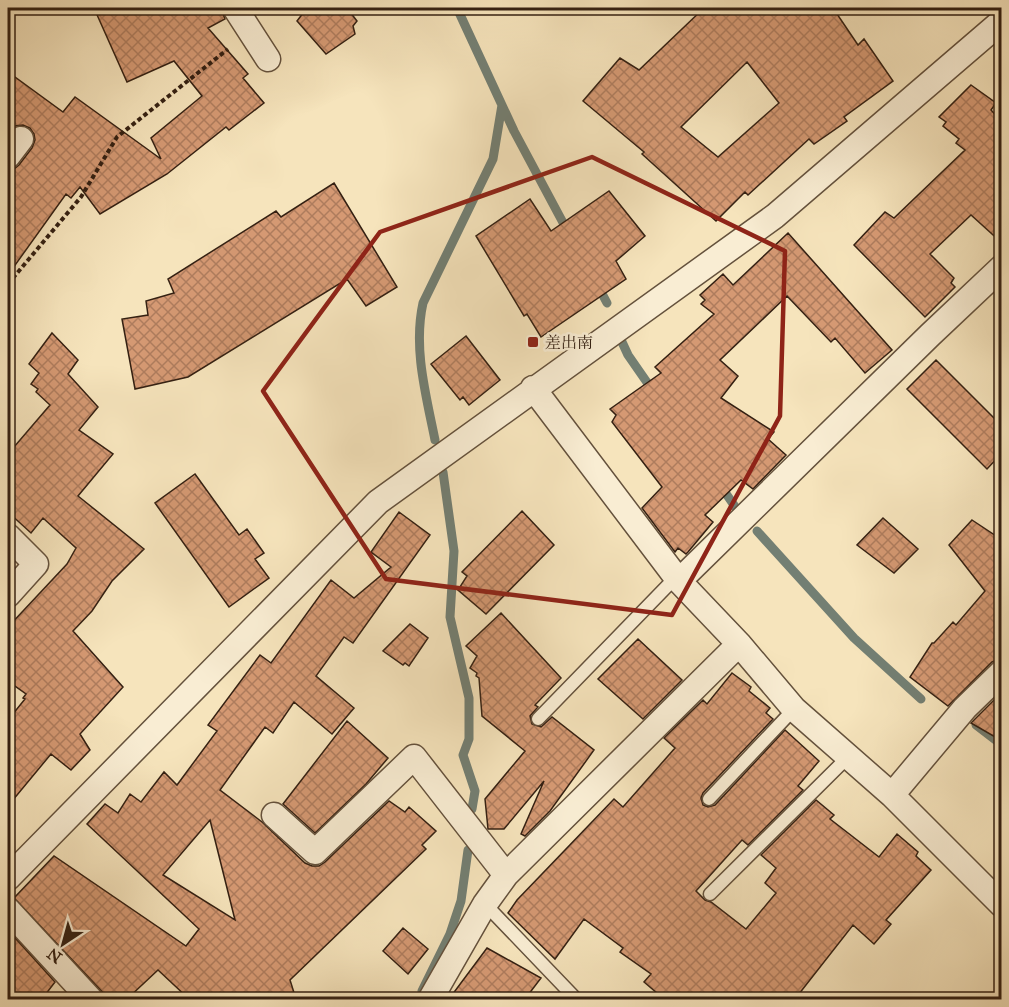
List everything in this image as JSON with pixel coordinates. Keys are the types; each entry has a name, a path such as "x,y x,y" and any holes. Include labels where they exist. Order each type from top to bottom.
{"street":[{"path":"235,8 268,59"},
{"path":"8,878 378,502 533,388 775,216 1002,21"},
{"path":"678,579 1002,267"},
{"path":"533,388 678,579 739,644 794,709 892,795 1002,905"},
{"path":"8,536 36,564 8,595"},
{"path":"430,999 485,904 506,875 739,644"},
{"path":"892,795 965,708 1002,672"},
{"path":"274,815 315,852 414,757 506,875"},
{"path":"8,910 91,999"}],"lane":[{"path":"538,719 678,579"},
{"path":"709,799 794,709"},
{"path":"710,894 848,758"},
{"path":"485,904 577,999"}],"path":[{"path":"8,285 81,197 117,137 250,32"},
{"path":"990,999 1002,987"}],"highlighted area":[{"path":"592,157 785,251 780,416 672,615 386,579 263,391 380,232"}],"building":[{"path":"94,8 221,8 225,19 208,28 248,74 243,78 264,103 229,130 226,127 167,174 100,214 80,187 71,198 66,194 8,275 8,170 19,165 35,140 30,128 23,125 15,126 8,133 8,72 63,112 75,97 161,159 151,138 202,96 174,61 127,82"},
{"path":"307,8 347,8 357,21 353,26 355,34 326,54 297,21"},
{"path":"704,8 833,8 858,45 864,39 893,81 844,117 847,121 814,144 809,139 748,195 745,192 716,221 642,154 644,152 583,101 620,58 639,70","holes":["747,62 779,103 718,157 681,127"]},
{"path":"971,85 996,103 991,110 1002,122 1002,243 971,215 930,254 954,278 951,283 955,287 925,317 854,245 885,212 894,218 965,150 956,143 959,139 943,126 946,122 939,117"},
{"path":"334,183 397,287 366,306 347,279 188,377 135,389 122,319 148,315 146,301 174,293 168,279 276,211 281,217"},
{"path":"609,191 645,236 616,261 626,279 541,337 527,314 524,316 476,236 530,199 551,231"},
{"path":"788,233 892,350 865,373 835,338 831,342 787,296 720,360 738,376 721,398 774,432 768,439 786,455 753,489 741,480 705,515 713,522 688,552 686,554 678,548 675,552 642,508 662,487 612,422 616,415 610,409 661,373 655,367 714,314 701,304 705,300 700,295 723,274 733,285"},
{"path":"52,333 78,360 68,374 98,407 79,430 113,454 78,496 144,549 112,581 92,611 73,631 123,687 80,734 90,750 71,770 51,754 8,806 8,720 25,699 23,698 26,694 8,681 8,627 67,564 76,548 43,518 31,533 8,512 8,454 50,405 36,392 38,389 31,384 39,373 29,364"},
{"path":"466,336 500,380 469,405 463,397 460,400 431,364"},
{"path":"936,360 1002,426 1002,453 987,469 907,389"},
{"path":"195,474 239,535 247,529 264,553 255,559 269,578 229,607 155,503"},
{"path":"522,511 554,545 486,614 458,590 467,576 462,572"},
{"path":"399,512 430,535 353,643 344,637 316,676 354,708 332,734 294,702 273,733 265,727 220,790 262,822 305,863 312,866 319,866 325,862 389,801 405,812 409,807 436,831 422,845 426,849 290,980 296,999 189,999 158,970 127,999 109,999 14,898 54,856 186,946 199,929 87,824 105,804 118,813 130,794 141,802 164,772 177,785 217,731 208,725 260,655 271,663 331,580 354,598 391,567 371,552","holes":["210,820 235,920 163,875"]},
{"path":"883,518 918,549 894,573 857,545"},
{"path":"972,520 1002,540 1002,658 992,662 948,706 910,677 932,643 953,622 956,625 985,591 949,545"},
{"path":"501,613 561,678 535,705 538,707 530,716 532,724 541,727 552,717 594,750 550,811 525,836 521,834 544,781 504,829 488,829 485,799 525,751 482,716 479,678 476,676 477,673 470,668 477,656 466,646"},
{"path":"410,624 428,638 409,666 405,663 403,665 383,651"},
{"path":"638,639 682,680 643,719 598,679"},
{"path":"732,673 751,687 749,691 770,708 766,713 773,719 703,793 701,798 703,805 708,807 715,805 785,730 819,761 798,786 803,790 748,845 742,840 696,891 705,900 711,902 746,929 776,893 765,883 776,868 761,855 816,800 834,815 830,819 879,857 897,834 918,852 916,856 931,870 886,920 891,924 874,944 853,925 795,999 664,999 644,982 651,974 620,952 623,948 584,919 555,959 508,913 517,900 614,799 623,807 675,748 664,738 703,700 707,704"},
{"path":"1002,692 1002,741 971,723"},
{"path":"347,721 388,758 366,784 315,833 283,804"},
{"path":"403,928 428,949 408,974 383,951"},
{"path":"8,930 55,982 42,999 8,999"},
{"path":"487,948 541,978 525,999 449,999"}],"waterway":[{"path":"457,8 514,131 568,232"},
{"path":"435,440 420,354 419,337 423,303 493,159 502,105"},
{"path":"598,286 607,303"},
{"path":"622,342 628,355 653,391"},
{"path":"443,472 454,551 450,617 469,698 469,739 463,755 475,791 472,809"},
{"path":"720,485 736,508"},
{"path":"757,531 854,638 921,699"},
{"path":"976,725 1002,745"},
{"path":"422,991 450,934 461,901 468,850"}],"place":[{"name":"差出南","path":"533,342"}]}
